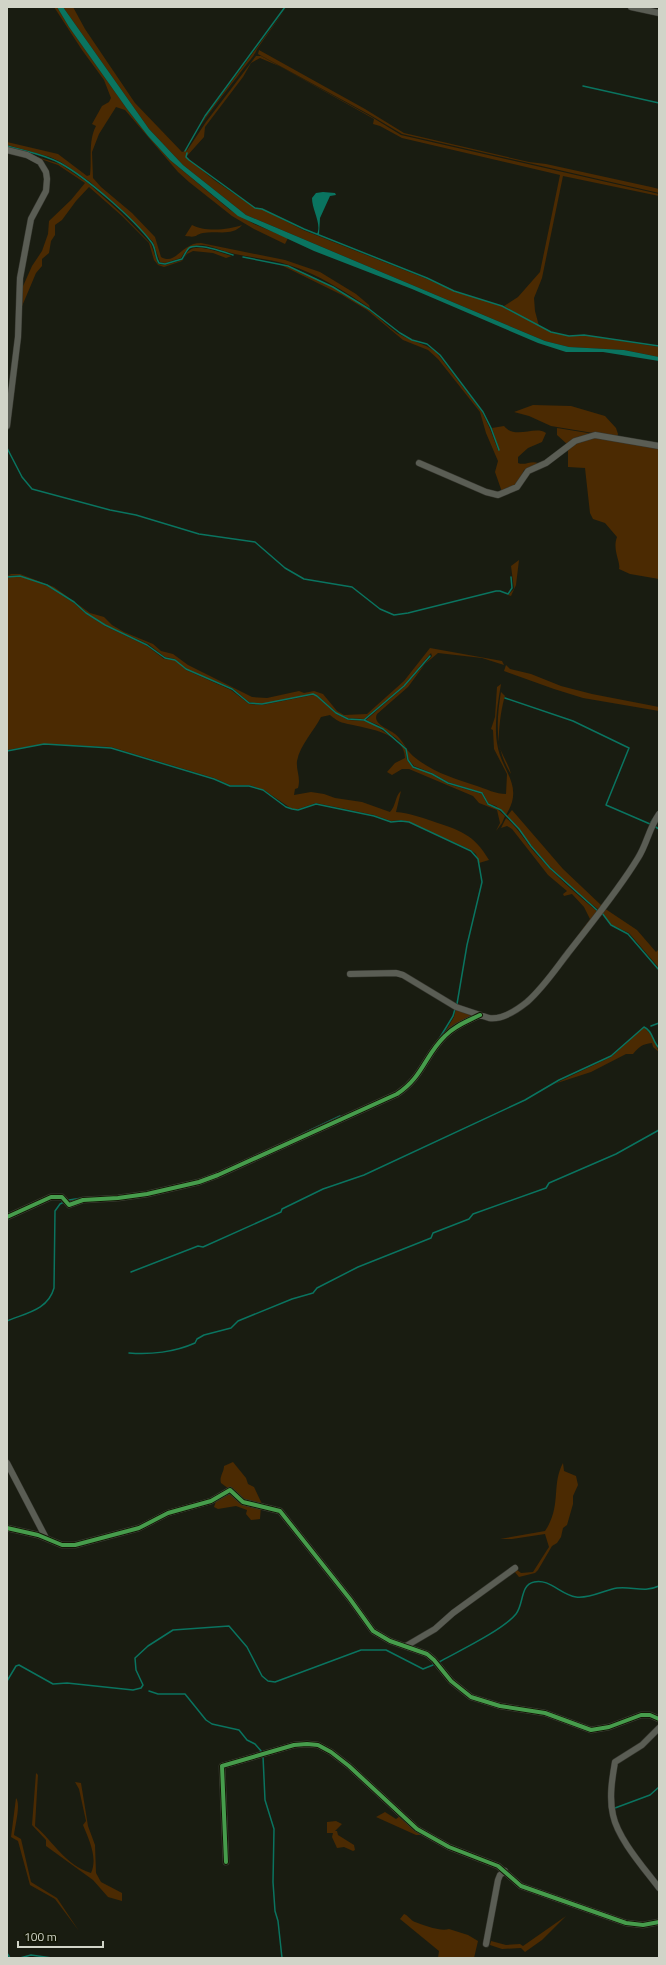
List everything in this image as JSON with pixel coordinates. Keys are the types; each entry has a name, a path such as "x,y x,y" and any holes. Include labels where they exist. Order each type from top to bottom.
{"street":[{"path":"631,7 659,13"},
{"path":"7,150 27,155 40,162 46,172 47,179 46,192 30,224 20,278 18,337 7,426"},
{"path":"419,463 486,492 498,495 517,487 528,471 546,463 575,441 595,435 659,446"},
{"path":"350,974 388,973 403,975 456,1006 489,1018 500,1017 518,1008 536,993 582,935 638,857 649,831 659,814"},
{"path":"7,1217 50,1197 62,1197 69,1205 83,1200 118,1198 147,1194 199,1182 218,1175 397,1094 409,1086 418,1075 445,1035 480,1015"},
{"path":"7,1463 46,1538"},
{"path":"7,1528 46,1538 62,1545 75,1545 126,1532 146,1525 168,1513 211,1501 230,1490 243,1502 280,1511 346,1593 373,1631 385,1638 426,1654 460,1689 471,1697 490,1704 545,1713 591,1730 609,1727 641,1715 650,1715 659,1719"},
{"path":"406,1646 435,1629 453,1612 515,1568"},
{"path":"659,1728 642,1745 614,1762 612,1805 614,1820 619,1831 659,1888"},
{"path":"226,1862 222,1766 294,1746 313,1744 327,1750 349,1766 417,1829 449,1847 486,1860 498,1866 513,1880 528,1890 592,1910 617,1920 643,1925 659,1922"},
{"path":"486,1944 498,1880 500,1875 505,1872"}],"shaded area":[{"path":"54,7 57,7 69,27 127,109 148,136 170,160 230,210 254,224 288,238 285,244 254,229 232,216 178,172 125,110 116,107 99,134 92,152 93,178 101,187 132,213 155,237 161,257 171,259 188,246 201,243 285,260 320,272 356,294 369,305 370,308 310,273 276,261 235,254 212,247 198,245 186,251 181,258 165,263 160,262 153,242 122,210 89,181 61,162 50,157 7,145 7,142 58,154 87,176 90,175 91,144 96,126 92,124 102,106 109,102 111,98 104,80"},
{"path":"63,7 73,7 85,29 135,103 182,152 185,151 193,137 186,152 206,122 256,56 261,56 370,116 401,135 659,194 659,196 563,176 542,278 534,298 535,311 539,326 551,332 569,336 584,335 659,347 659,357 624,350 569,347 545,341 246,215 183,165 149,129","holes":["260,58 279,66 374,119 373,124 380,126 402,138 560,175 540,272 518,297 504,306 530,321 502,306 454,291 303,230 262,209 255,208 214,180 186,157 204,137 205,127 243,77 251,63"]},
{"path":"287,7 253,57 197,131 206,116"},
{"path":"259,50 365,109 404,133 529,162 546,164 651,187 659,189 659,193 402,134 258,54"},
{"path":"18,151 60,164 88,183 120,212 151,244 158,264 165,265 183,260 164,267 158,265 154,260 149,243 122,216 89,187 62,220 55,225 55,235 51,241 49,253 42,259 42,266 36,273 20,311 20,293 32,266 42,251 48,234 49,221 71,200 85,183 58,165"},
{"path":"192,225 203,229 217,230 242,225 238,229 229,232 208,232 189,237 185,236"},
{"path":"193,248 204,248 232,256 226,258 213,253 193,251 187,254 184,258 187,253"},
{"path":"281,265 302,272 339,290 369,310 397,333 427,346 436,352 482,412 498,450 492,428 504,426 514,432 536,430 546,433 542,442 528,448 518,457 518,463 521,464 533,462 538,463 524,470 517,485 502,492 495,472 498,461 486,433 480,412 438,359 428,350 403,340 367,310 342,295"},
{"path":"533,405 571,406 605,416 616,428 618,434 617,437 551,426 529,416 514,412"},
{"path":"557,428 588,433 591,435 567,444 557,435"},
{"path":"592,437 659,446 659,579 630,574 619,569 615,546 617,537 605,523 593,519 590,513 585,468 568,467 568,447"},
{"path":"519,560 516,585 511,596 508,595 514,589 511,566"},
{"path":"11,574 20,574 54,587 71,599 47,585 20,575 7,576"},
{"path":"20,576 47,586 74,603 86,614 105,626 147,646 164,659 175,660 186,670 231,690 249,704 262,705 313,695 317,696 336,714 348,720 364,721 373,724 397,741 381,732 340,722 330,715 321,717 301,749 297,761 299,784 298,788 295,789 294,795 311,792 324,794 335,798 362,802 390,812 401,791 396,812 419,817 458,830 478,844 489,860 479,863 476,854 471,850 409,822 401,820 391,821 374,815 316,803 298,809 292,809 264,790 249,785 230,785 214,778 111,747 44,744 7,750 7,578"},
{"path":"76,603 90,613 104,617 112,625 124,632 153,644 161,651 173,654 188,665 252,697 267,698 299,691 304,693 314,691 323,694 337,711 344,715 367,714 404,681 430,648 502,661 504,665 482,658 438,653 425,664 408,687 377,714 376,718 382,726 398,736 406,748 397,739 378,725 366,720 404,687 432,656 431,653 403,686 364,719 348,718 337,713 317,695 313,694 262,704 249,702 232,688 186,669 175,659 165,657 148,644 105,625 87,613"},
{"path":"506,665 510,669 531,674 561,686 592,694 659,707 659,711 583,698 504,671"},
{"path":"501,684 496,736 499,753 513,787 511,804 506,815 496,806 488,803 483,793 448,782 432,773 414,766 409,760 406,748 420,762 443,774 495,792 506,794 507,774 494,749 493,730 491,729 495,717 497,687"},
{"path":"501,692 505,696 500,722 499,742 498,714"},
{"path":"398,742 405,749 407,760 413,768 425,771 448,784 482,794 487,804 495,807 505,816 496,831 500,823 497,810 479,803 473,796 409,769 402,769 392,775 387,772 395,763 405,758 403,749"},
{"path":"501,750 509,767 511,774 502,755"},
{"path":"512,810 563,869 602,906 599,910 550,867 532,847 507,816"},
{"path":"506,818 518,830 535,853 550,869 598,912 575,939 590,919 584,907 572,894 564,896 563,894 567,891 548,875 512,829 507,826 501,828"},
{"path":"604,908 637,930 656,952 659,949 659,968 629,933 612,925 601,912"},
{"path":"456,1008 478,1015 453,1028 440,1041 454,1017"},
{"path":"644,1027 652,1036 659,1052 653,1047 652,1043 646,1044 633,1054 626,1054 591,1072 554,1084 611,1057"},
{"path":"440,1041 428,1060 421,1068 435,1047"},
{"path":"421,1068 408,1084 390,1097 314,1130 392,1095 412,1079"},
{"path":"296,1138 256,1158 199,1182 130,1196 83,1199 68,1203 67,1201 88,1198 121,1196 200,1181"},
{"path":"233,1462 246,1478 248,1484 254,1487 262,1504 245,1501 221,1483 224,1466"},
{"path":"563,1463 564,1471 576,1476 578,1485 573,1496 573,1504 567,1525 563,1528 561,1537 557,1543 552,1546 538,1570 535,1573 519,1577 514,1571 516,1569 521,1573 533,1572 549,1547 545,1534 512,1539 500,1539 545,1531 553,1513 559,1471"},
{"path":"227,1491 261,1506 260,1519 251,1520 246,1514 247,1510 236,1506 218,1509 214,1507 217,1498"},
{"path":"36,1773 38,1775 35,1826 74,1865 91,1873 94,1861 93,1855 83,1825 86,1821 79,1789 75,1782 81,1783 88,1826 95,1845 96,1873 101,1882 122,1893 122,1901 108,1897 93,1880 46,1846 46,1840 32,1825"},
{"path":"16,1798 18,1810 14,1835 21,1839 31,1882 57,1898 79,1931 55,1899 30,1885 18,1841 11,1837"},
{"path":"385,1812 396,1819 400,1816 422,1835 416,1835 376,1817"},
{"path":"336,1821 342,1824 335,1831 337,1831 338,1835 354,1845 355,1850 353,1851 344,1847 337,1848 332,1837 333,1833 327,1833 327,1822"},
{"path":"404,1914 418,1923 437,1929 449,1929 468,1935 478,1941 474,1958 438,1958 439,1951 400,1919"},
{"path":"566,1916 542,1940 525,1952 521,1948 502,1949 490,1945 491,1941 506,1945 520,1944 523,1946"}],"water":[{"path":"57,7 63,7 149,129 183,165 246,215 545,341 569,347 624,350 659,357 659,361 603,352 566,352 538,343 412,289 314,251 238,216 170,160 148,136 69,27"},
{"path":"316,193 335,193 336,195 330,196 320,218 319,235 317,234 318,221 313,207 312,198"}],"waterway":[{"path":"185,151 205,116 285,7"},
{"path":"583,86 659,103"},
{"path":"7,146 54,160 96,188 144,233 152,243 159,263 165,264 182,259 188,249 193,246 211,248 233,255"},
{"path":"187,153 186,157 189,160 255,208 262,209 304,229 427,278 454,291 502,306 551,332 569,336 584,335 659,346"},
{"path":"243,257 288,266 333,287 369,309 400,333 412,340 427,344 440,355 483,412 499,450"},
{"path":"7,448 22,477 32,489 110,510 136,515 199,534 255,542 285,568 304,579 352,587 380,609 394,615 408,613 496,591 508,594 512,588 511,577"},
{"path":"7,577 20,576 47,585 74,602 86,613 105,625 147,645 165,658 175,660 186,669 232,689 249,703 262,704 313,694 336,713 348,719 364,720 383,729 406,749 408,760 413,767 432,774 448,783 482,793 488,804 501,810 519,829 550,868 598,911"},
{"path":"364,720 404,686 430,656"},
{"path":"505,698 573,721 629,748 606,805 650,824 653,819"},
{"path":"7,751 44,744 111,748 214,779 230,786 249,786 263,790 286,807 292,809 298,810 316,804 374,816 391,822 409,822 471,851 478,859 482,882 467,945 457,1004"},
{"path":"654,826 659,829"},
{"path":"602,913 611,925 628,934 659,970"},
{"path":"439,1039 453,1016 455,1009"},
{"path":"651,1026 659,1023"},
{"path":"131,1272 198,1246 203,1247 281,1212 282,1209 323,1189 364,1175 525,1100 559,1080 611,1056 644,1027 649,1031 659,1048"},
{"path":"302,1134 340,1116"},
{"path":"129,1353 145,1354 171,1351 195,1343 197,1339 204,1335 231,1328 238,1321 292,1299 313,1293 317,1288 358,1267 431,1238 433,1233 469,1219 473,1214 546,1188 549,1183 616,1154 659,1130"},
{"path":"69,1200 82,1198"},
{"path":"7,1321 29,1313 42,1306 51,1295 54,1288 55,1211 60,1204 64,1202"},
{"path":"439,1662 480,1640 510,1620 518,1610 526,1587 534,1582 545,1582 571,1596 576,1597 592,1596 617,1588 648,1589 659,1586"},
{"path":"7,1681 16,1666 19,1665 53,1684 67,1683 133,1690 141,1688 143,1685 136,1670 135,1658 148,1646 173,1630 229,1626 247,1647 262,1676 268,1681 275,1682 361,1650 386,1650 423,1669 433,1665"},
{"path":"149,1691 158,1694 185,1694 206,1720 212,1724 239,1730 247,1740 255,1744 262,1752"},
{"path":"263,1756 265,1800 274,1829 273,1882 275,1911 278,1921 282,1958"},
{"path":"615,1808 650,1795 659,1787"},
{"path":"7,1953 10,1958"},
{"path":"20,1958 31,1955 52,1958"}],"cycle path":[{"path":"7,1217 51,1197 62,1197 69,1205 83,1200 118,1198 147,1194 199,1182 218,1175 397,1094 413,1080 438,1043 449,1032 461,1024 480,1015"},
{"path":"7,1528 38,1535 62,1545 75,1545 139,1528 168,1513 211,1501 230,1490 243,1502 280,1511 350,1599 373,1631 390,1641 427,1654 434,1660 451,1681 471,1697 500,1706 545,1713 591,1730 609,1727 641,1715 650,1715 659,1719"},
{"path":"226,1862 222,1766 294,1745 318,1745 331,1752 349,1766 417,1829 449,1847 498,1866 521,1886 626,1923 643,1925 659,1922"}]}
